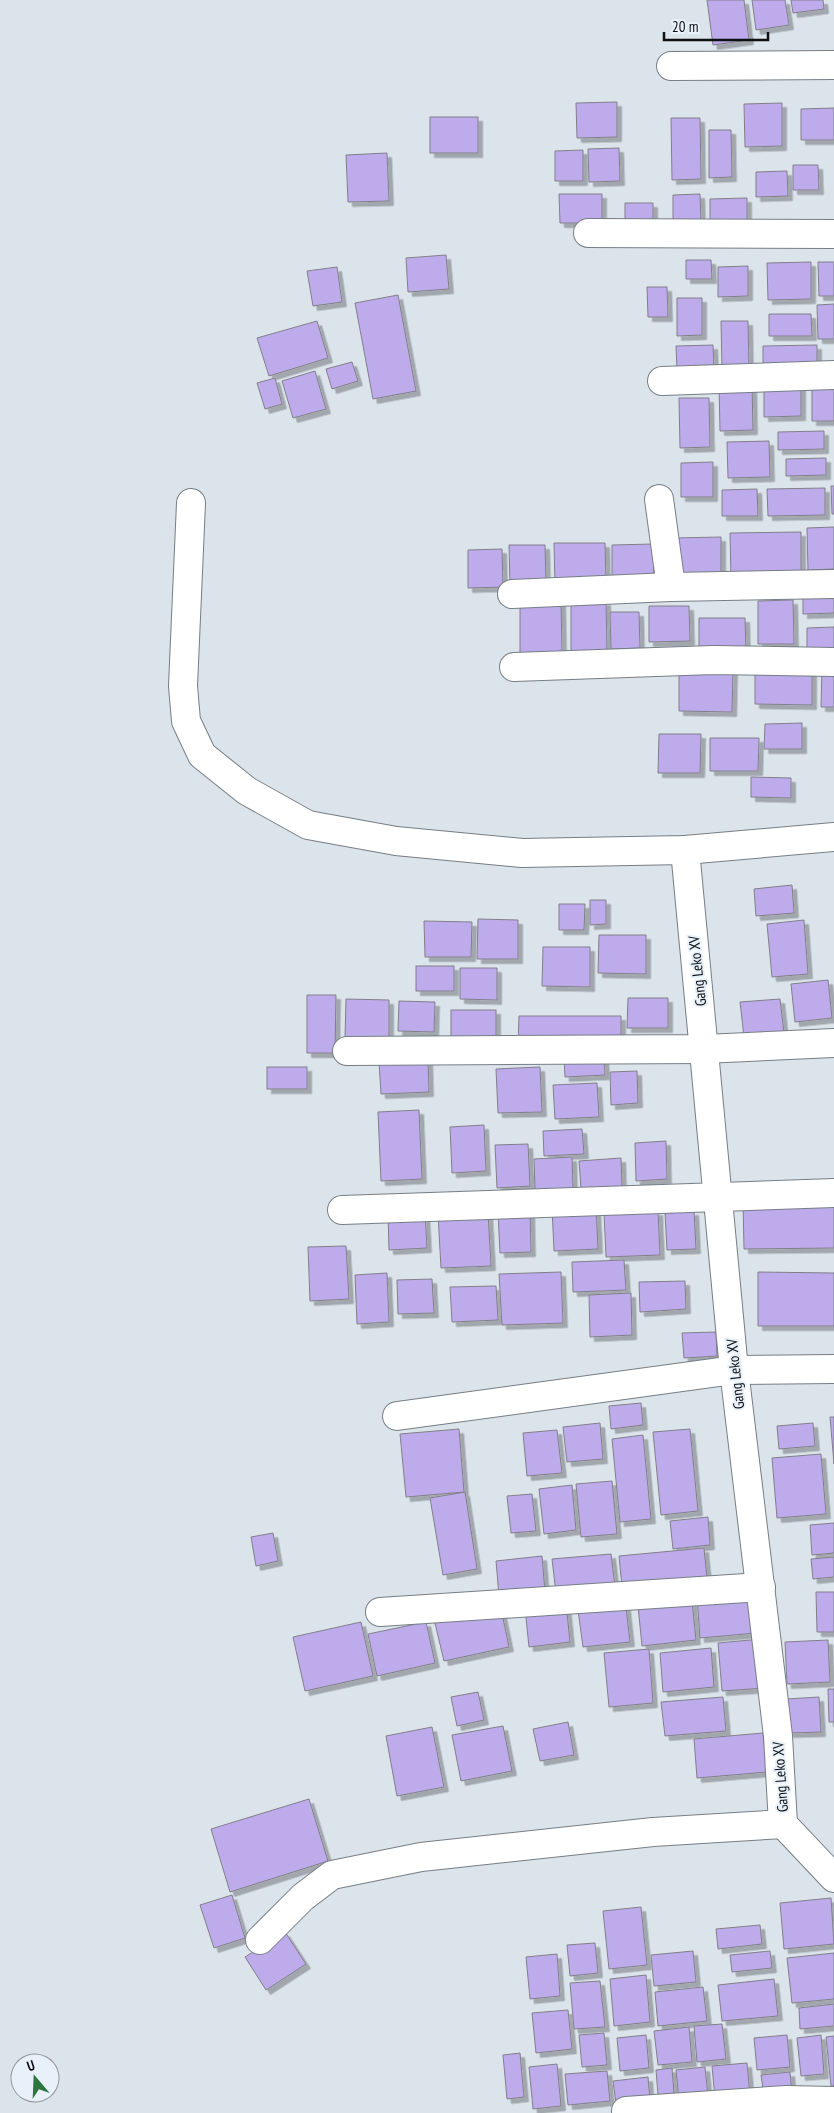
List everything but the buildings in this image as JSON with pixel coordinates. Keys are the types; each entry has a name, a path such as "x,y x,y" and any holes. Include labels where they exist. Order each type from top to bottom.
{"street":[{"path":"671,66 834,65"},
{"path":"588,233 834,234"},
{"path":"662,381 834,375"},
{"path":"659,499 671,587"},
{"path":"191,503 183,686 186,721 202,755 247,791 308,825 396,841 522,853 685,850 834,837"},
{"path":"512,594 671,587 834,584"},
{"path":"514,667 713,660 834,662"},
{"name":"Gang Leko XV","path":"685,850 734,1370 778,1736 783,1824 834,1878"},
{"path":"347,1051 704,1049 834,1043"},
{"path":"342,1210 834,1193"},
{"path":"397,1416 734,1370 834,1370"},
{"path":"380,1612 761,1587"},
{"path":"260,1940 303,1897 332,1875 431,1856 653,1832 783,1824"},
{"path":"626,2111 786,2100 834,2101"}]}
